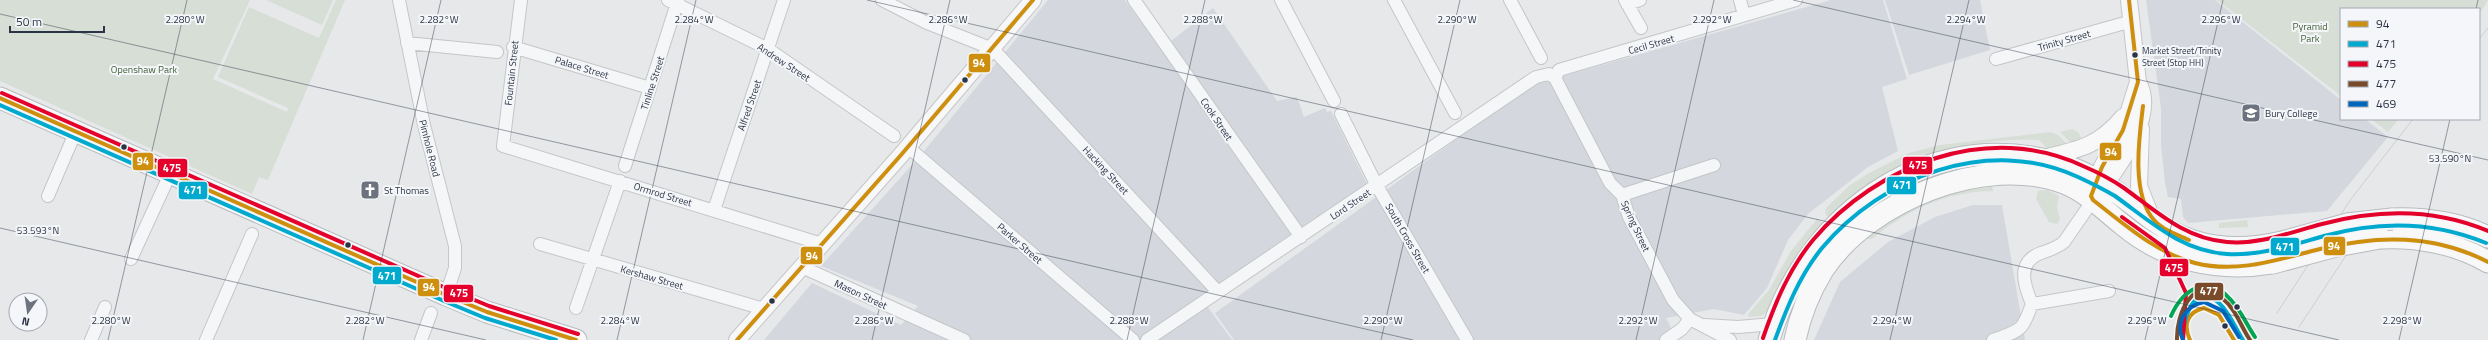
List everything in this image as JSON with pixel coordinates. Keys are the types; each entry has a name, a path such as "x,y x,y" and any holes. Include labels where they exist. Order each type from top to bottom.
{"highway":[{"path":"0,98 171,172 446,295 487,312 576,340"},
{"path":"1775,335 1795,278 1822,237 1852,208 1881,187 1907,173 1942,162 1994,155 2043,158 2102,181 2153,220 2187,239 2213,247 2240,248 2282,242 2347,224 2392,219 2432,221 2465,228 2488,237"},
{"path":"1775,335 1808,286 1844,245 1873,220 1927,190 1963,180 1991,176 2033,176 2065,184 2093,200 2138,237 2174,256 2197,263 2218,266 2241,266 2273,263 2336,246 2380,238 2394,238 2441,244 2466,251 2488,262"},
{"path":"1795,340 1807,301 1823,270"}],"main road":[{"path":"737,340 908,147 993,49 1033,0"},
{"path":"2093,200 2091,196 2102,181 2102,166 2134,117 2143,91 2138,82 2129,0"},
{"path":"2043,158 2091,145 2134,117"},
{"path":"2134,117 2139,186 2153,220"}],"street":[{"name":"Pimhole Road","path":"399,0 424,125 456,246 455,268 446,295"},
{"name":"Fountain Street","path":"503,146 513,47 521,0"},
{"name":"Alfred Street","path":"714,210 784,0"},
{"path":"882,0 927,23 993,49"},
{"name":"Cook Street","path":"1134,0 1301,237"},
{"path":"1281,0 1334,101"},
{"path":"1394,0 1455,113"},
{"path":"1510,0 1541,58"},
{"path":"1640,0 1626,2 1641,28"},
{"path":"1740,0 1744,16"},
{"name":"Cecil Street","path":"1555,78 1559,70 1796,0"},
{"name":"Andrew Street","path":"674,2 768,49 894,136"},
{"name":"Tinline Street","path":"625,166 650,88 674,2"},
{"name":"Trinity Street","path":"1996,59 2132,21"},
{"path":"407,44 497,52"},
{"name":"Palace Street","path":"513,47 650,88"},
{"name":"Hacking Street","path":"993,49 1218,292"},
{"name":"Lord Street","path":"1147,340 1377,186 1536,77 1549,74 1555,78"},
{"name":"Spring Street","path":"1555,78 1610,183 1622,196 1629,217 1673,300 1690,319 1730,340"},
{"name":"South Cross Street","path":"1341,114 1377,186 1467,340"},
{"path":"48,196 76,131"},
{"name":"Ormrod Street","path":"503,146 822,244"},
{"name":"Parker Street","path":"908,147 1133,340"},
{"path":"1622,196 1714,165"},
{"path":"132,259 171,172"},
{"path":"576,308 620,181"},
{"path":"1993,340 2016,332 2024,326 2032,304 2026,289 2023,270 2026,264 2031,258 2064,242 2093,200"},
{"path":"206,340 252,234"},
{"name":"Kershaw Street","path":"540,244 764,309"},
{"name":"Mason Street","path":"802,267 964,340"},
{"path":"2032,304 2109,291"},
{"path":"91,340 105,307"},
{"path":"421,340 431,313"},
{"path":"1666,340 1682,329 1690,319"},
{"name":"Spring Street","path":"1702,325 1738,326 1775,335"}],"shaded area":[{"path":"1048,0 1125,0 1161,49 1213,8 1277,101 1297,97 1304,117 1325,108 1327,112 1331,111 1368,186 1202,299 1232,340 764,340 812,283 901,325 918,306 821,266 920,156"},
{"path":"1831,0 1883,0 1907,79 1882,87 1898,151 1868,167 1808,214 1788,240 1767,288 1744,315 1714,309 1666,318 1677,340 1234,340 1215,313 1532,85"},
{"path":"1885,0 1980,0 1990,50 1909,75"},
{"name":"Bury College","path":"2146,0 2215,0 2340,99 2340,120 2366,120 2388,137 2327,211 2188,223 2183,217 2181,199 2168,197 2161,145 2161,108"},
{"path":"1973,205 2002,205 2025,340 1814,340 1840,282 1888,242 1935,217"}],"green space":[{"name":"Openshaw Park","path":"0,0 250,0 213,79 287,112 288,108 218,77 249,7 319,38 336,0 345,0 268,180 259,177 252,194 0,81"},
{"path":"266,0 333,0 322,25"},
{"name":"Pyramid Park","path":"2217,0 2488,0 2480,13 2480,8 2340,8 2340,95"},
{"path":"2372,120 2398,120 2388,132"},
{"path":"2072,129 2078,132 2084,143 2074,146 2060,132"},
{"path":"2051,132 2058,135 2070,147 2047,148 2039,140 2010,140 1981,143 1953,149 1900,169 1851,199 1829,218 1825,213 1826,208 1850,185 1869,173 1909,153 1940,145"},
{"path":"1992,184 1993,191 1959,195 1928,204 1900,219 1872,239 1864,239 1885,222 1934,196"},
{"path":"2047,190 2059,196 2057,207 2060,219 2057,224 2049,222 2036,199 2038,191"},
{"path":"1817,219 1824,224 1805,245 1771,309 1761,316 1748,317 1749,313 1769,290 1791,251"},
{"path":"2247,220 2248,227 2219,228 2219,223"}],"tram line":[{"path":"2480,38 2488,28"},
{"path":"2277,313 2351,199 2412,120"},
{"path":"2299,327 2347,254"}],"transit line":[{"name":"94","path":"737,340 901,155 1033,0"},
{"name":"94","path":"2129,0 2138,82 2123,130 2102,167 2091,196 2093,200 2141,237 2181,258 2195,263 2211,266 2227,267 2258,264 2342,244 2384,240 2406,240 2447,246 2488,262"},
{"name":"475","path":"2,93 448,289 489,306 578,334"},
{"name":"94","path":"0,98 446,295 487,312 576,340"},
{"name":"471","path":"0,105 444,301 485,318 556,340"},
{"name":"94","path":"2143,106 2138,165 2142,196 2147,209 2158,224 2170,232 2189,240"},
{"name":"475","path":"1763,338 1778,299 1804,251 1839,213 1869,190 1901,172 1936,158 1973,150 2010,148 2047,153 2083,166 2119,185 2184,230 2212,240 2227,242 2251,242 2343,219 2406,213 2447,218 2468,223 2488,231"},
{"name":"471","path":"1775,340 1789,304 1807,269 1822,248 1846,223 1874,201 1905,183 1939,170 1973,162 2009,160 2044,165 2078,177 2115,196 2154,225 2181,241 2210,252 2227,254 2264,252 2344,231 2385,226 2426,227 2466,236 2486,243"},
{"name":"475","path":"2122,217 2165,248 2186,293 2183,340"},
{"path":"2171,316 2176,306 2189,292 2205,286 2214,287 2235,304 2255,337"},
{"name":"477","path":"2177,340 2177,330 2183,309 2188,300 2203,290 2212,292 2228,303 2250,340"},
{"name":"471","path":"2183,340 2183,332 2187,314 2196,300 2202,297 2210,297 2223,307 2243,340"},
{"name":"469","path":"2183,340 2180,327 2183,316 2192,307 2204,302 2223,311 2239,337"},
{"name":"94","path":"2190,340 2187,329 2188,320 2190,316 2198,310 2204,308 2219,315 2234,340"}],"place":[{"name":"Market Street/Trinity Street (Stop HH)","path":"2135,55"},
{"name":"Bury College","path":"2251,113"},
{"name":"St Thomas","path":"370,190"}]}
